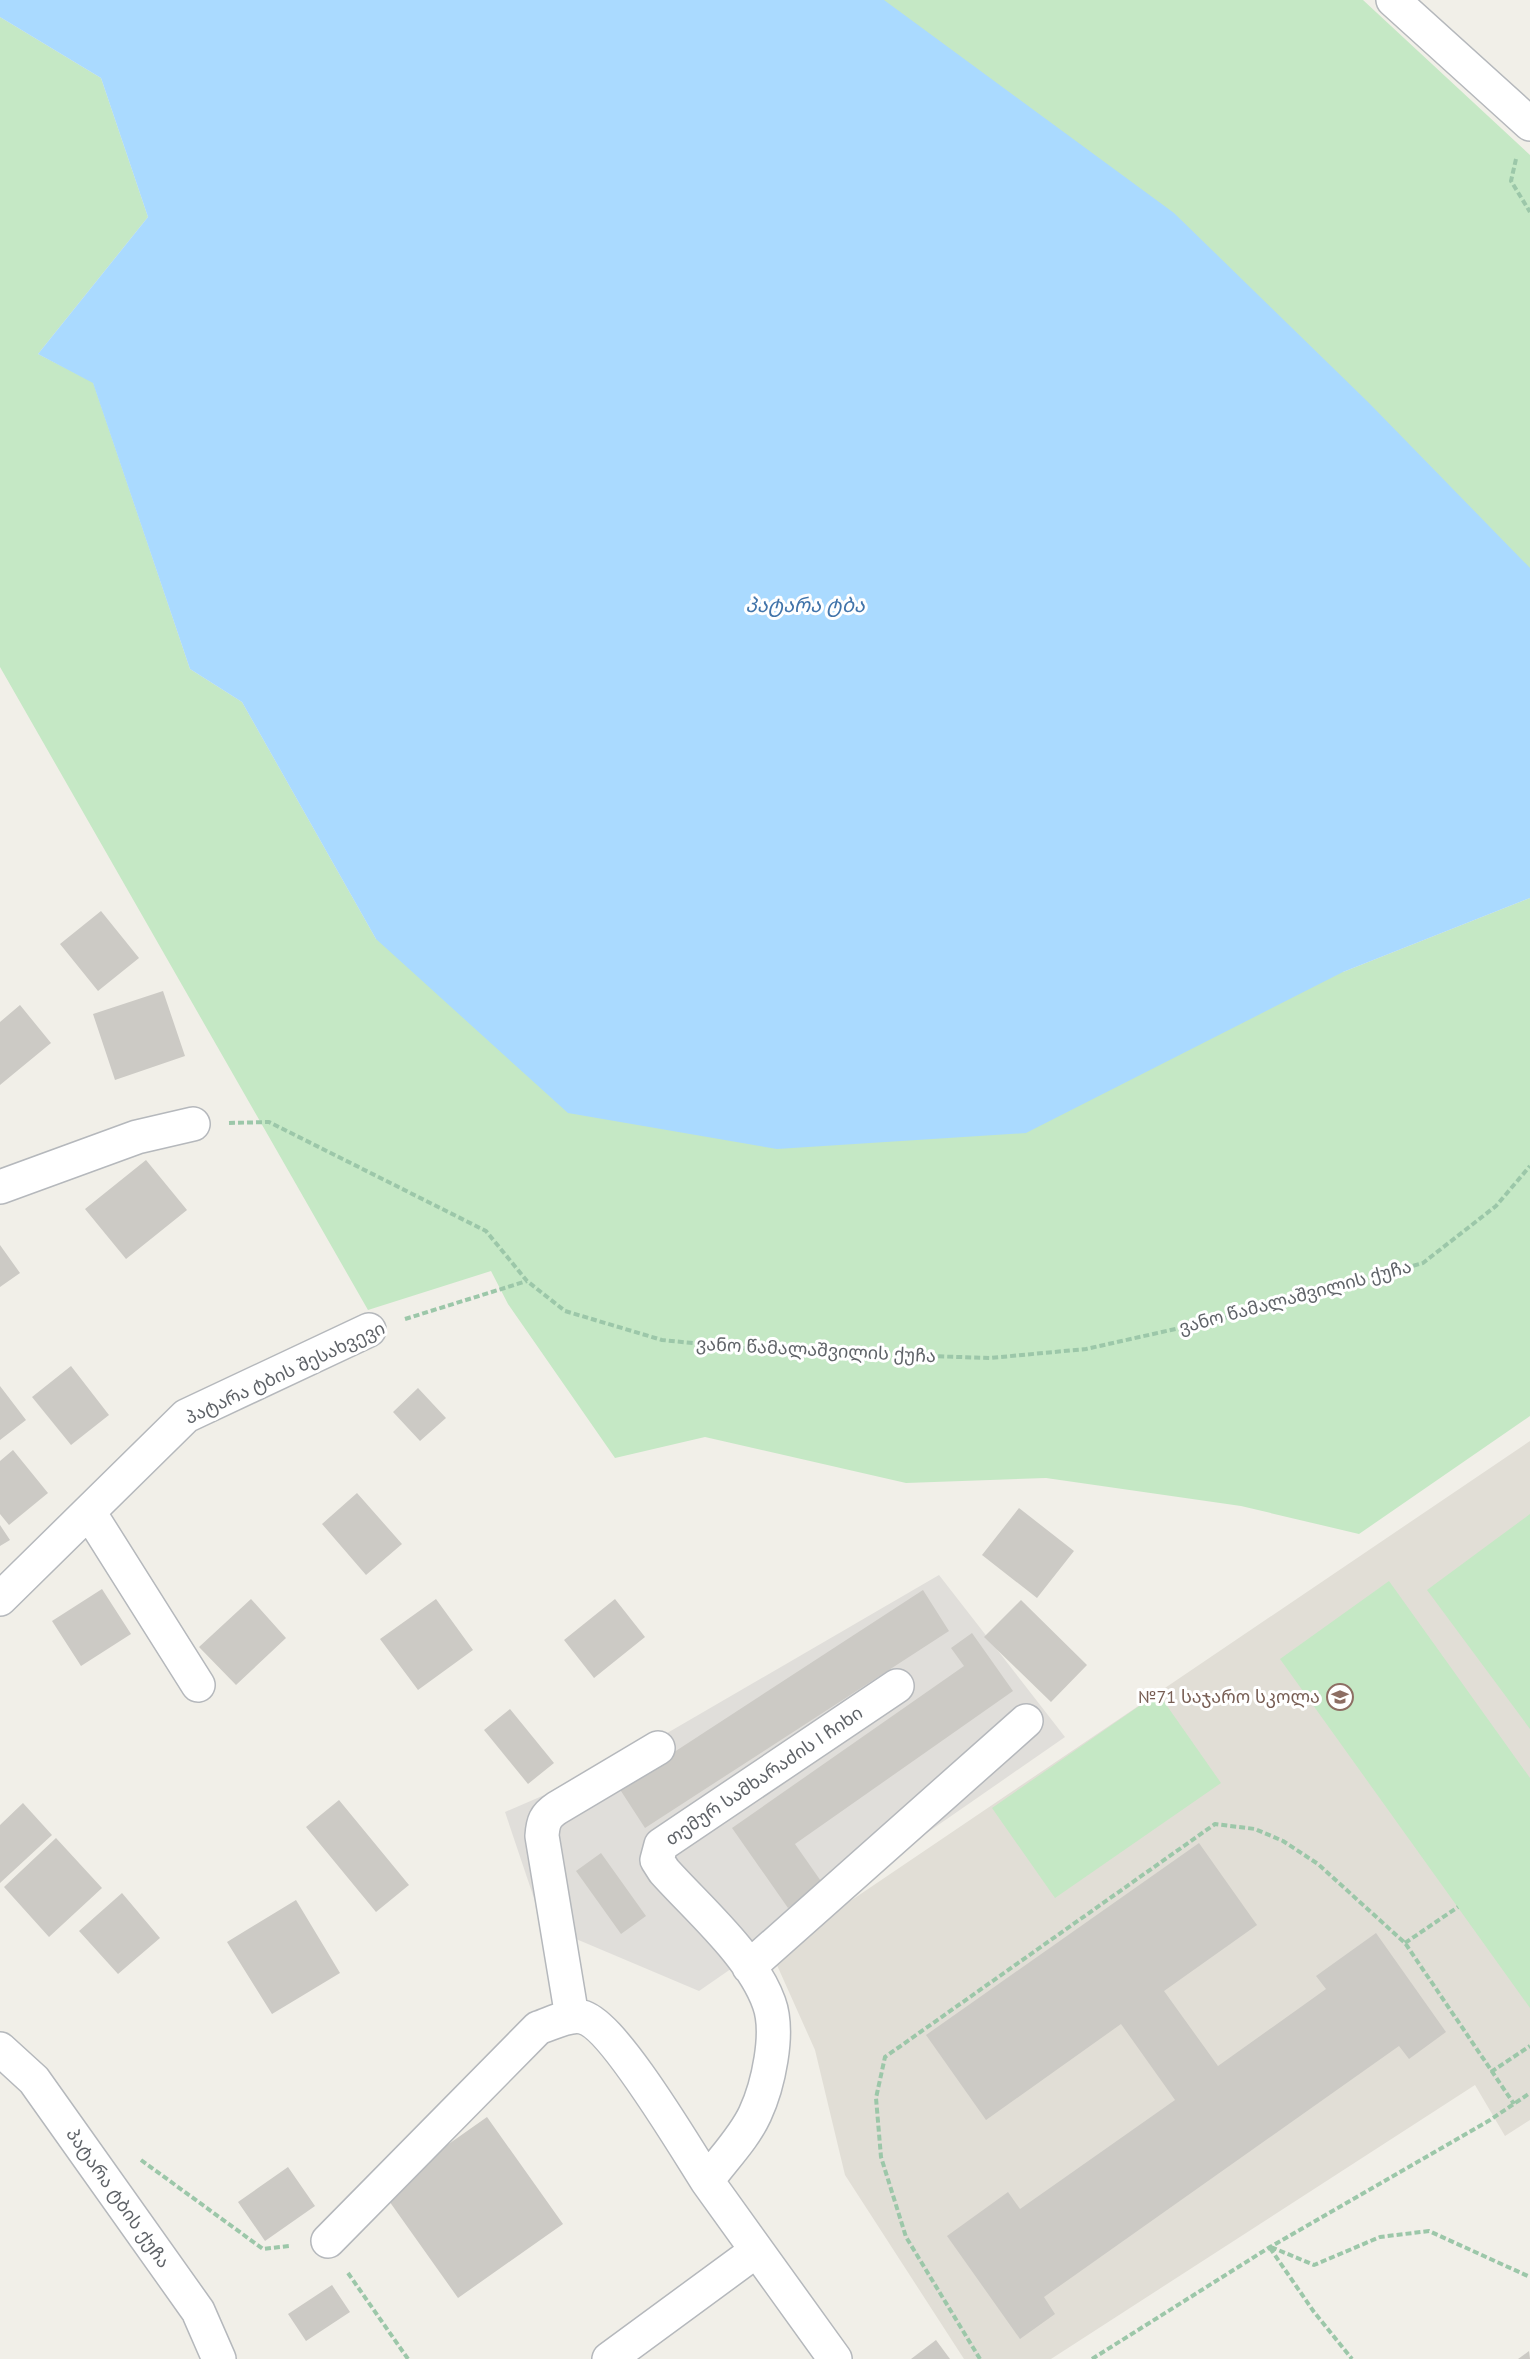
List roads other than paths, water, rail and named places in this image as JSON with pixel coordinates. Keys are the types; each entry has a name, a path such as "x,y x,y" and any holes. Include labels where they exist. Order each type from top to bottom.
{"street":[{"path":"1393,0 1528,122"},
{"path":"0,1187 137,1137 193,1124"},
{"name":"პატარა ტბის შესახვევი","path":"0,1599 186,1416 369,1330"},
{"path":"89,1512 198,1685"},
{"name":"თემურ სამხარაძის I ჩიხი","path":"707,2181 754,2116 764,2089 773,2045 769,2004 749,1967 664,1871 657,1860 661,1845 897,1686"},
{"path":"749,1967 1026,1721"},
{"path":"572,2017 542,1836 543,1823 547,1814 658,1748"},
{"path":"328,2241 538,2028 572,2017 585,2018 621,2049 707,2181 835,2359"},
{"name":"პატარა ტბის ქუჩა","path":"0,2049 34,2080 198,2311 219,2359"},
{"path":"609,2359 756,2251"}],"water":[{"name":"პატარა ტბა","path":"0,0 884,0 1174,213 1369,403 1530,568 1530,898 1343,972 1026,1133 777,1149 568,1113 376,939 242,702 190,669 93,383 38,354 148,217 101,78 0,17"}],"place":[{"name":"№71 საჯარო სკოლა","path":"1340,1697"}]}
